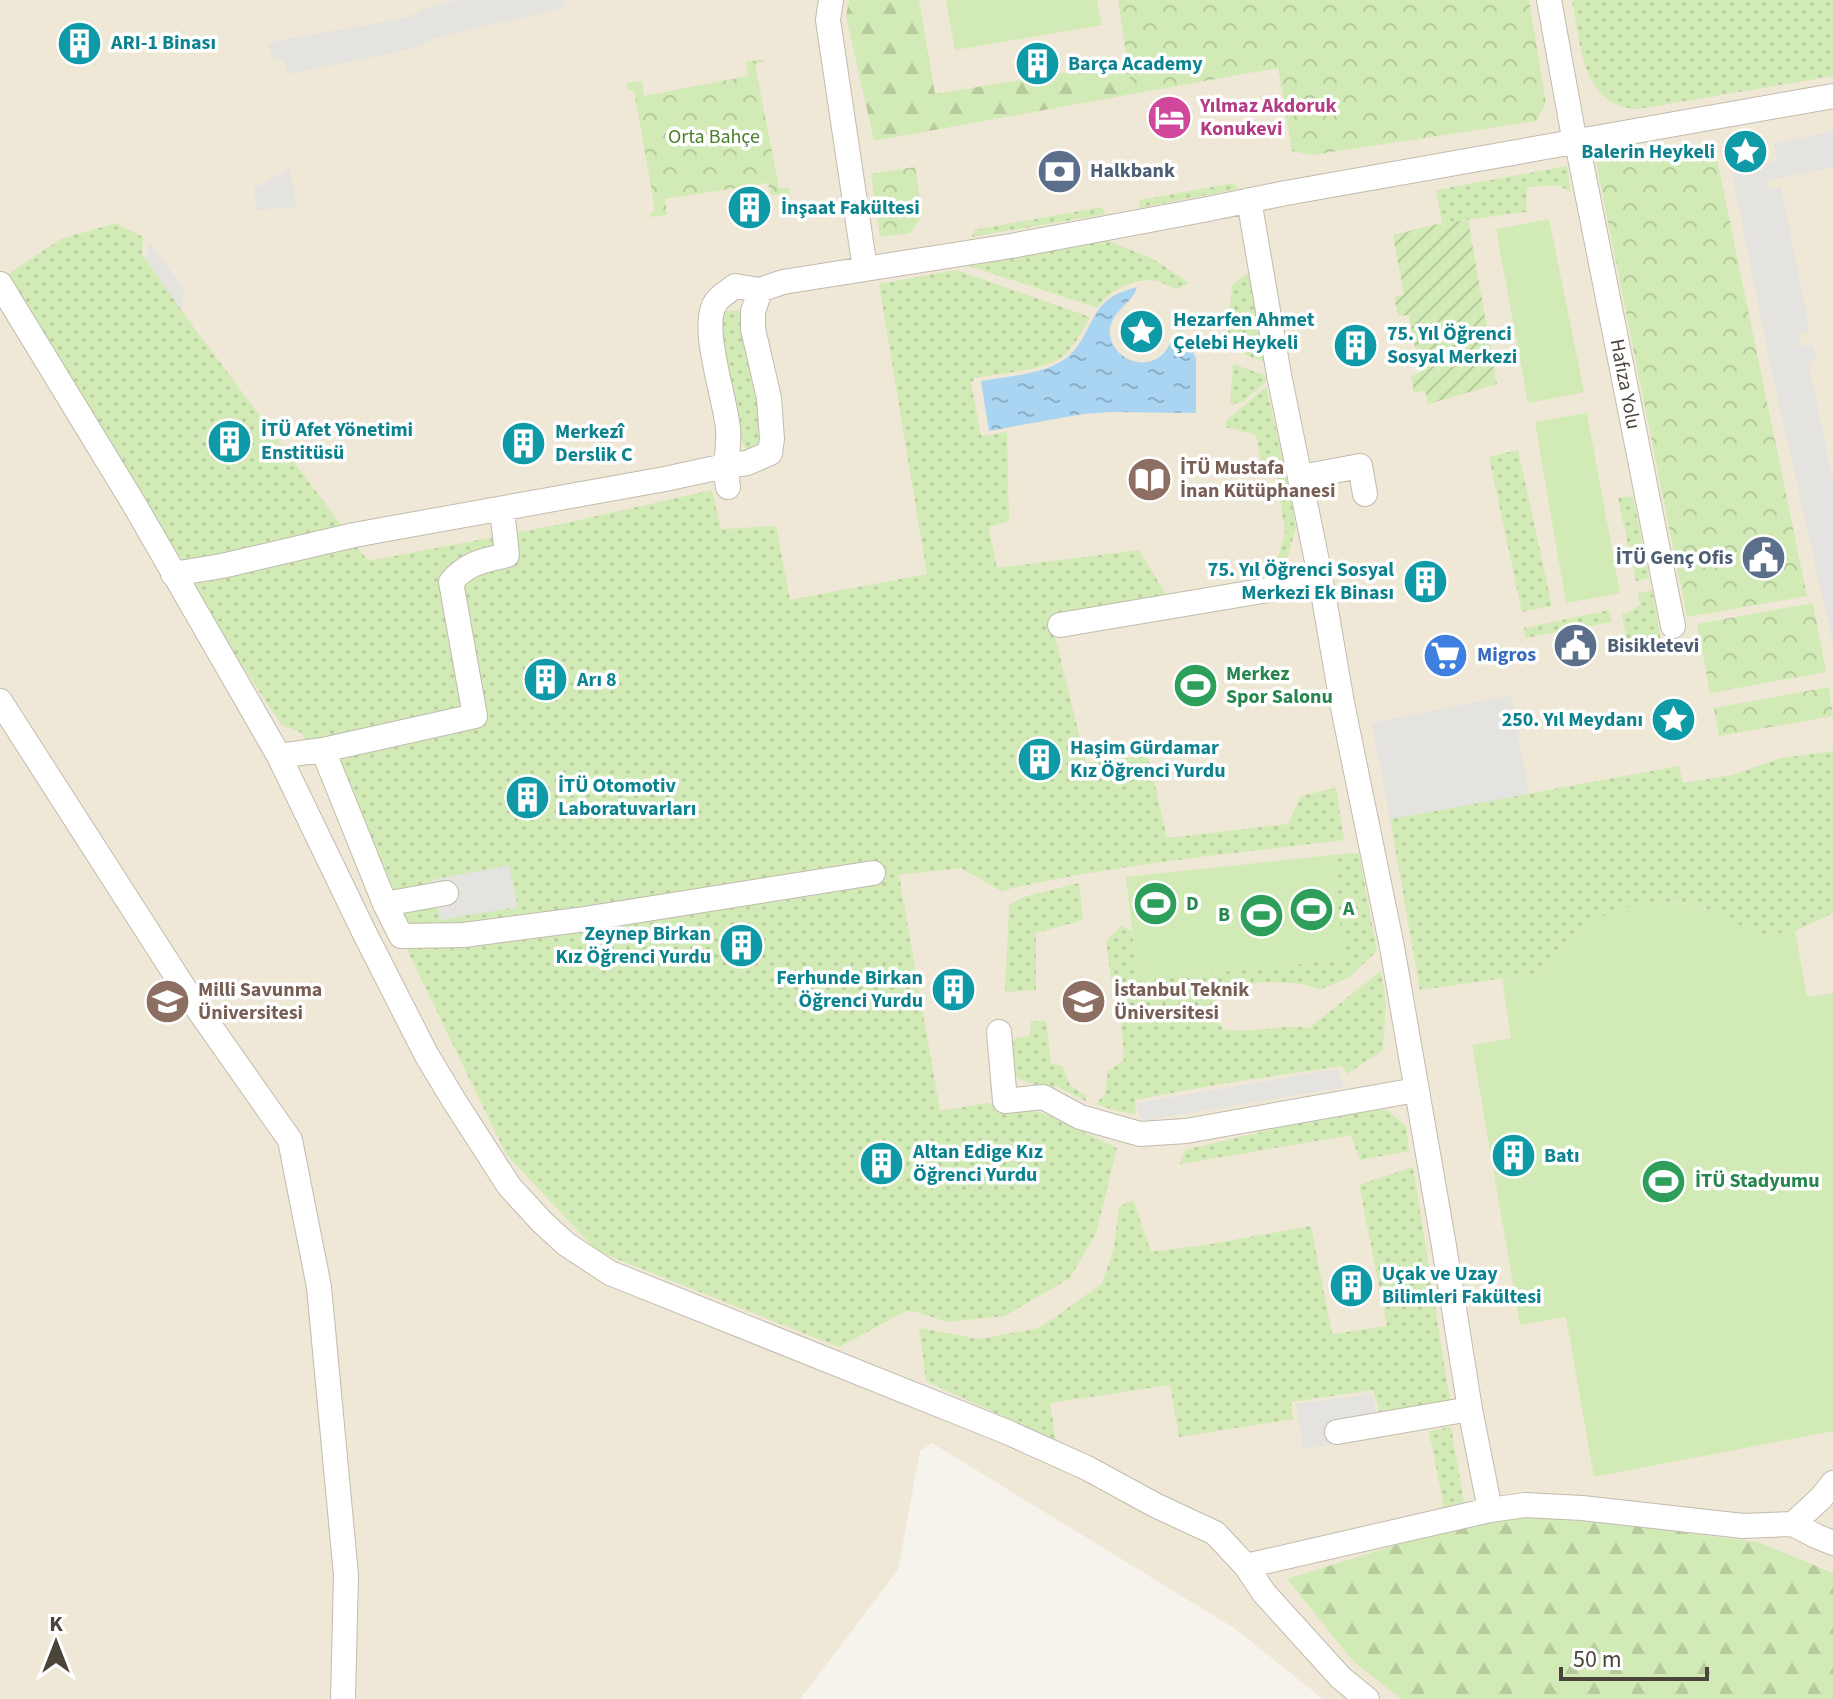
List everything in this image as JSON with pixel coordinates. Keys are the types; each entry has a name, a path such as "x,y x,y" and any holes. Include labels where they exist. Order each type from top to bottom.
{"street":[{"path":"831,0 828,20 865,269"},
{"name":"Hafıza Yolu","path":"1549,0 1673,626"},
{"path":"726,476 728,426 710,324 715,303 735,286 760,290 783,282 1011,246 1407,171 1833,96"},
{"path":"1249,200 1279,375 1392,947 1490,1510"},
{"path":"0,284 134,504 279,756 426,1054 509,1186 542,1222 566,1244 610,1273 1007,1432 1087,1468 1215,1533 1341,1678 1367,1699"},
{"path":"173,574 222,566 354,535 665,479 726,476 770,453 769,398 753,329 753,312 760,290"},
{"path":"1301,477 1360,466 1365,494"},
{"path":"279,756 323,750 475,716 451,582 470,564 507,555 502,509"},
{"path":"1060,625 1321,581"},
{"path":"0,701 193,1002 290,1140 319,1287 343,1535 346,1575 343,1699"},
{"path":"323,750 401,936 464,935 873,873"},
{"path":"385,904 446,893"},
{"path":"999,1032 1005,1101 1043,1097 1080,1117 1140,1134 1186,1131 1416,1090"},
{"path":"1337,1432 1470,1409"},
{"path":"1793,1524 1833,1483"},
{"path":"1246,1566 1490,1510 1525,1505 1582,1508 1743,1526 1793,1524 1833,1543"}],"shaded area":[{"name":"İstanbul Teknik Üniversitesi","path":"0,0 1833,0 1833,1699 1323,1699 1234,1628 932,1443 920,1451 898,1570 800,1699 0,1699"},
{"path":"456,0 564,0 566,7 433,39 412,49 289,74 282,58 274,60 268,45 406,18 426,8"},
{"path":"1833,131 1833,167 1767,181 1768,189 1781,187 1810,331 1798,335 1802,347 1813,346 1817,360 1808,362 1833,480 1833,644 1774,382 1731,169 1777,162 1774,144"},
{"path":"289,169 297,207 256,210 254,188"},
{"path":"149,242 185,290 181,310 146,259"},
{"path":"1511,695 1529,794 1390,819 1372,723"},
{"path":"509,865 518,907 440,920 431,880"},
{"path":"1338,1069 1344,1087 1141,1121 1137,1103"},
{"path":"1372,1394 1381,1438 1303,1449 1296,1404"}],"green space":[{"path":"849,0 919,0 935,94 1127,62 1132,94 874,141 846,16"},
{"path":"946,0 1097,0 1102,25 955,50"},
{"path":"1118,0 1529,0 1546,103 1536,121 1312,155 1292,151 1278,68 1132,94"},
{"path":"1572,0 1833,0 1833,76 1638,109 1619,105 1605,97 1587,70"},
{"name":"Orta Bahçe","path":"764,59 764,62 755,64 779,188 789,188 789,194 771,195 768,183 665,199 667,215 651,217 650,213 655,210 634,90 627,90 627,83 642,81 644,96 748,76 746,62"},
{"path":"1714,145 1807,596 1687,617 1596,162"},
{"path":"1567,166 1571,192 1558,185 1527,187 1526,212 1442,223 1436,190"},
{"path":"915,167 923,215 910,233 880,237 871,174"},
{"path":"1234,183 1238,189 1139,208 1140,200"},
{"path":"1101,207 1106,214 972,237 974,230"},
{"path":"1549,219 1584,392 1528,403 1496,229"},
{"path":"1468,220 1497,384 1428,404 1425,391 1414,392 1411,376 1420,373 1409,315 1398,316 1394,297 1404,295 1393,235"},
{"path":"116,223 143,237 142,254 368,561 557,525 712,490 721,529 776,526 790,600 927,574 879,284 956,270 1090,317 1061,358 1032,369 975,378 971,383 981,436 1007,432 1009,521 989,527 997,568 1139,550 1170,601 1051,620 1086,763 1148,755 1167,838 1288,824 1301,796 1336,788 1344,840 1128,867 1001,891 961,868 899,875 940,1111 987,1103 1043,1113 1117,1148 1096,1233 1070,1278 1005,1316 947,1322 906,1311 839,1347 597,1251 506,1154 302,733 282,725 195,595 4,277 61,239"},
{"path":"1106,240 1153,259 1189,283 1176,289 1157,281 1132,283 1116,290 1098,308 969,266"},
{"path":"1250,271 1265,362 1246,355 1227,341 1232,285"},
{"path":"742,311 764,429 762,440 755,450 746,449 740,438 717,320 722,312"},
{"path":"1233,364 1267,376 1268,380 1244,401 1230,405"},
{"path":"1266,387 1296,528 1287,559 1277,560 1285,532 1275,468 1261,460 1256,435 1226,427 1226,421"},
{"path":"1587,413 1620,593 1566,603 1535,422"},
{"path":"1518,450 1552,606 1522,612 1489,457"},
{"path":"1633,496 1649,578 1636,581 1618,498"},
{"path":"1652,590 1661,640 1628,646 1622,614 1640,605 1638,593"},
{"path":"1813,603 1826,672 1710,693 1697,624"},
{"path":"1609,610 1611,622 1525,638 1524,628"},
{"path":"1829,687 1833,716 1719,736 1714,708"},
{"path":"1833,751 1833,913 1795,931 1759,937 1705,908 1661,902 1595,920 1561,946 1541,973 1420,990 1390,819 1679,766 1683,783 1732,775 1781,758"},
{"path":"1359,853 1377,951 1348,978 1321,989 1296,983 1260,982 1218,993 1214,1013 1223,1029 1234,1031 1309,1028 1381,971 1386,1002 1383,1050 1347,1074 1342,1066 1135,1100 1136,1114 1096,1104 1105,1094 1108,1071 1124,1060 1119,996 1111,978 1106,941 1121,926 1132,931 1138,981 1343,959 1332,855"},
{"path":"1332,855 1344,959 1138,981 1126,877"},
{"path":"1079,883 1083,920 1036,933 1036,990 1005,992 1009,905 1023,897"},
{"name":"İTÜ Stadyumu","path":"1661,902 1690,905 1713,912 1759,937 1795,931 1807,997 1833,993 1833,1431 1594,1477 1566,1317 1520,1325 1472,1045 1511,1038 1502,979 1541,973 1578,931 1607,914"},
{"path":"1031,1021 1046,1021 1051,1064 1062,1066 1070,1085 1086,1096 1086,1101 1056,1086 1050,1091 1010,1075 1003,1041 1030,1036"},
{"path":"1386,1109 1406,1126 1409,1151 1360,1160 1351,1135 1180,1164 1185,1150 1345,1112"},
{"path":"1413,1167 1450,1401 1381,1417 1373,1390 1291,1402 1293,1419 1179,1437 1170,1385 1050,1403 1056,1441 926,1381 919,1328 979,1339 1039,1328 1102,1284 1114,1248 1119,1207 1133,1200 1151,1252 1311,1226 1332,1334 1387,1326 1359,1185"},
{"path":"1451,1427 1464,1502 1444,1507 1429,1431"},
{"path":"1496,1514 1585,1520 1758,1542 1833,1573 1833,1699 1401,1699 1353,1661 1287,1579"}],"water":[{"path":"1137,287 1110,326 1112,342 1128,359 1143,362 1160,356 1173,338 1190,347 1196,358 1196,413 1083,414 989,431 981,381 1035,372 1065,359 1079,344 1102,305 1115,295"}],"place":[{"name":"ARI-1 Binası","path":"80,43"},
{"name":"Barça Academy","path":"1037,64"},
{"name":"Yılmaz Akdoruk Konukevi","path":"1169,117"},
{"name":"Balerin Heykeli","path":"1746,152"},
{"name":"Halkbank","path":"1059,171"},
{"name":"İnşaat Fakültesi","path":"750,208"},
{"name":"Hezarfen Ahmet Çelebi Heykeli","path":"1142,331"},
{"name":"75. Yıl Öğrenci Sosyal Merkezi","path":"1356,345"},
{"name":"İTÜ Afet Yönetimi Enstitüsü","path":"230,442"},
{"name":"Merkezî Derslik C","path":"524,443"},
{"name":"İTÜ Mustafa İnan Kütüphanesi","path":"1149,480"},
{"name":"İTÜ Genç Ofis","path":"1764,558"},
{"name":"75. Yıl Öğrenci Sosyal Merkezi Ek Binası","path":"1425,582"},
{"name":"Bisikletevi","path":"1576,646"},
{"name":"Migros","path":"1446,655"},
{"name":"Arı 8","path":"546,680"},
{"name":"Merkez Spor Salonu","path":"1195,686"},
{"name":"250. Yıl Meydanı","path":"1674,720"},
{"name":"Haşim Gürdamar Kız Öğrenci Yurdu","path":"1039,760"},
{"name":"İTÜ Otomotiv Laboratuvarları","path":"527,797"},
{"name":"D","path":"1155,904"},
{"name":"A","path":"1312,909"},
{"name":"B","path":"1261,915"},
{"name":"Zeynep Birkan Kız Öğrenci Yurdu","path":"742,946"},
{"name":"Ferhunde Birkan Öğrenci Yurdu","path":"954,989"},
{"name":"Milli Savunma Üniversitesi","path":"167,1001"},
{"name":"İstanbul Teknik Üniversitesi","path":"1083,1001"},
{"name":"Batı","path":"1513,1156"},
{"name":"Altan Edige Kız Öğrenci Yurdu","path":"882,1164"},
{"name":"İTÜ Stadyumu","path":"1664,1181"},
{"name":"Uçak ve Uzay Bilimleri Fakültesi","path":"1351,1286"}]}
